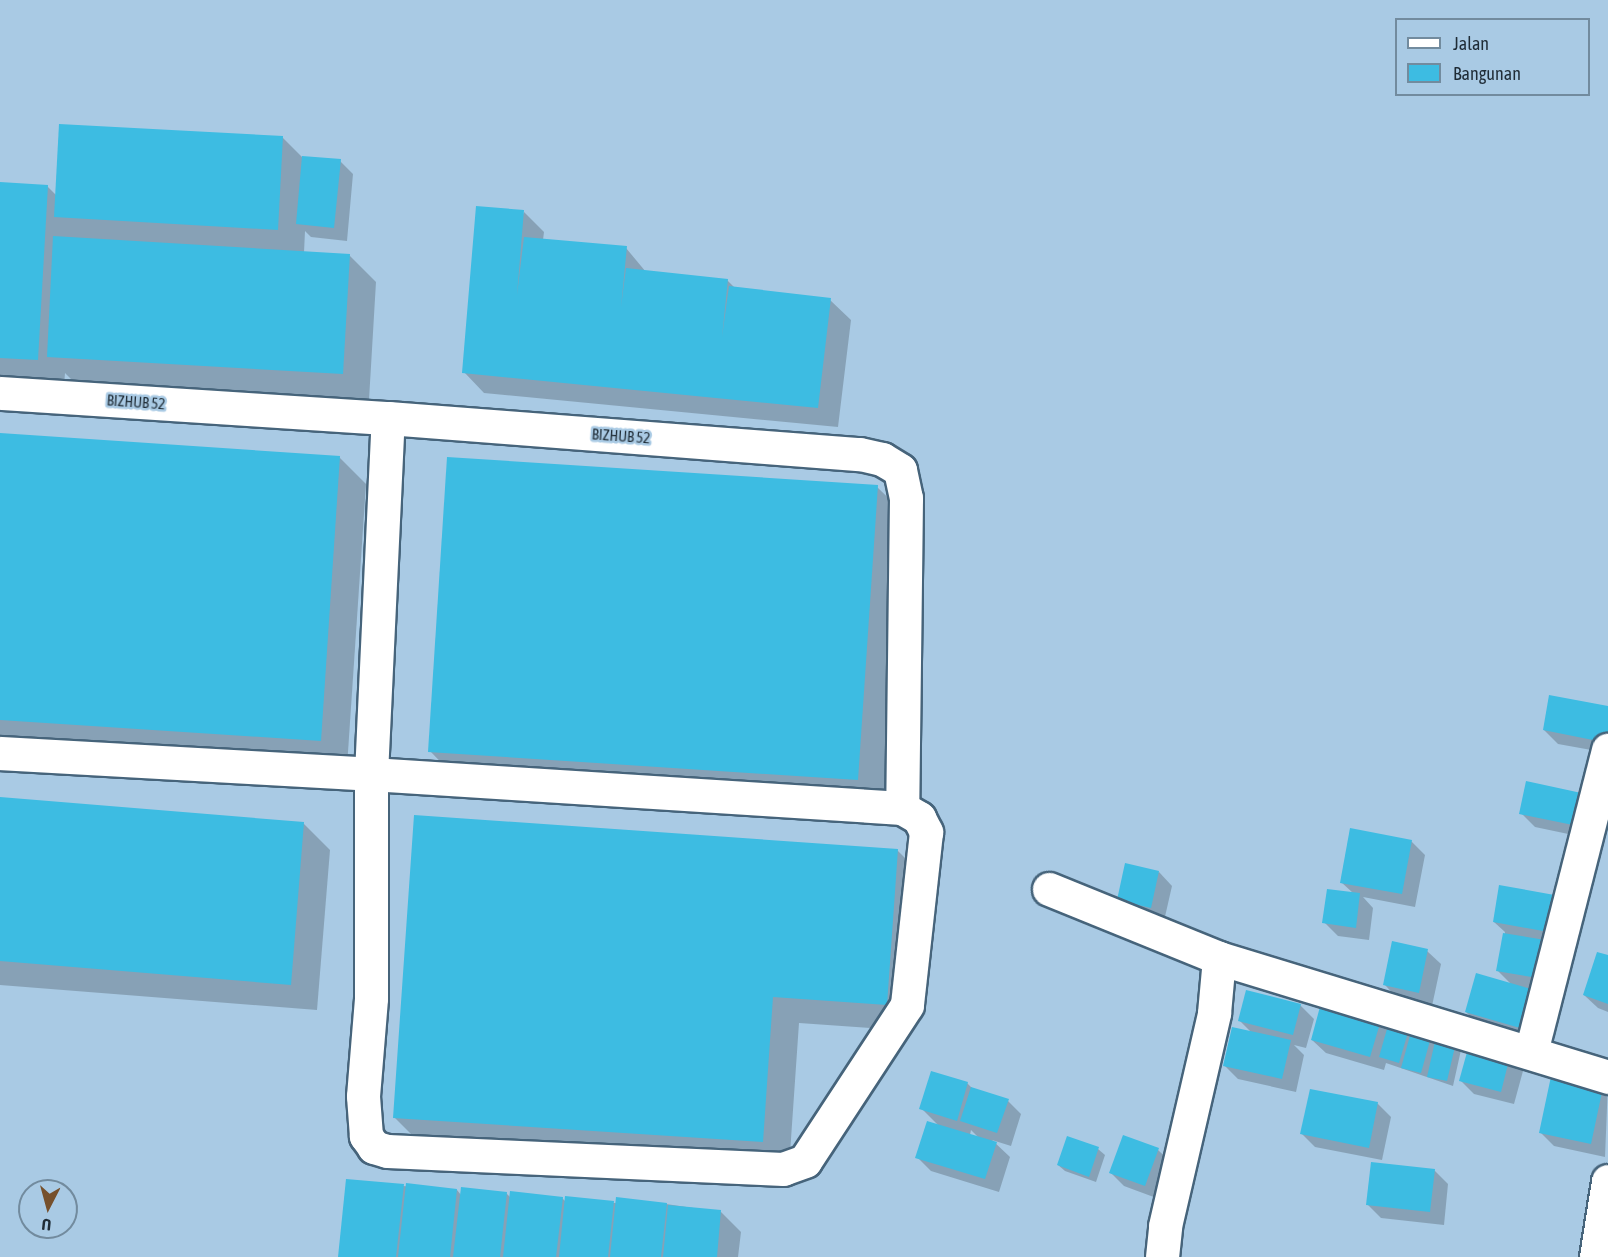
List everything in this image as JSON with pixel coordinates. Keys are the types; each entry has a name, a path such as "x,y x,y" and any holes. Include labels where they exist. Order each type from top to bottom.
{"street":[{"name":"BIZHUB 52","path":"0,393 388,418 860,454 882,459 900,470 906,498 902,808"},
{"path":"0,753 371,774 902,808 919,818 926,832 907,1005 805,1161 783,1169 387,1150 374,1147 366,1136 363,1096 371,998 371,774 388,418"},
{"path":"1531,1052 1608,750"},
{"path":"1049,889 1219,958 1608,1077"},
{"path":"1162,1257 1166,1226 1214,1013 1219,958"},
{"path":"1596,1257 1608,1181"}],"building":[{"path":"59,124 283,136 278,230 54,217"},
{"path":"302,156 341,159 334,228 296,224"},
{"path":"0,182 48,185 38,360 0,358"},
{"path":"476,206 524,210 517,295 524,237 627,246 621,307 626,268 728,279 722,337 729,286 831,298 818,408 462,373"},
{"path":"53,236 350,254 343,374 47,357"},
{"path":"0,433 340,456 321,741 0,720"},
{"path":"447,457 878,485 858,780 428,752"},
{"path":"1549,695 1608,706 1608,743 1543,730"},
{"path":"1526,781 1586,794 1578,826 1519,814"},
{"path":"0,797 304,822 291,985 0,961"},
{"path":"414,815 898,849 887,1005 773,997 763,1142 393,1118"},
{"path":"1350,828 1412,840 1402,894 1340,883"},
{"path":"1125,863 1159,871 1151,908 1117,900"},
{"path":"1499,885 1560,896 1554,933 1493,922"},
{"path":"1327,889 1360,893 1356,928 1322,923"},
{"path":"1503,933 1551,941 1544,979 1496,971"},
{"path":"1392,941 1428,949 1419,993 1383,985"},
{"path":"1597,952 1608,955 1608,1004 1583,995"},
{"path":"1476,973 1538,991 1527,1030 1465,1012"},
{"path":"1246,990 1301,1004 1293,1035 1238,1021"},
{"path":"1321,1003 1381,1020 1370,1057 1311,1040"},
{"path":"1389,1022 1409,1029 1399,1063 1379,1057"},
{"path":"1232,1027 1291,1040 1282,1079 1223,1066"},
{"path":"1411,1032 1431,1037 1421,1073 1401,1068"},
{"path":"1436,1037 1456,1042 1447,1081 1427,1077"},
{"path":"1469,1045 1510,1056 1501,1092 1459,1081"},
{"path":"1553,1067 1605,1078 1591,1144 1539,1133"},
{"path":"931,1071 968,1082 957,1121 919,1109"},
{"path":"971,1087 1009,1099 997,1133 960,1121"},
{"path":"1310,1089 1378,1102 1369,1148 1300,1134"},
{"path":"927,1121 997,1142 985,1179 915,1158"},
{"path":"1123,1135 1159,1148 1145,1186 1109,1173"},
{"path":"1067,1136 1099,1147 1089,1177 1057,1165"},
{"path":"1371,1162 1435,1169 1430,1212 1366,1205"},
{"path":"346,1179 404,1184 396,1257 338,1257"},
{"path":"406,1183 457,1189 450,1257 398,1257"},
{"path":"461,1187 507,1192 500,1257 453,1257"},
{"path":"510,1191 563,1197 556,1257 503,1257"},
{"path":"565,1196 614,1201 608,1257 559,1257"},
{"path":"616,1197 667,1203 661,1257 610,1257"},
{"path":"668,1205 721,1210 717,1257 663,1257"}]}
